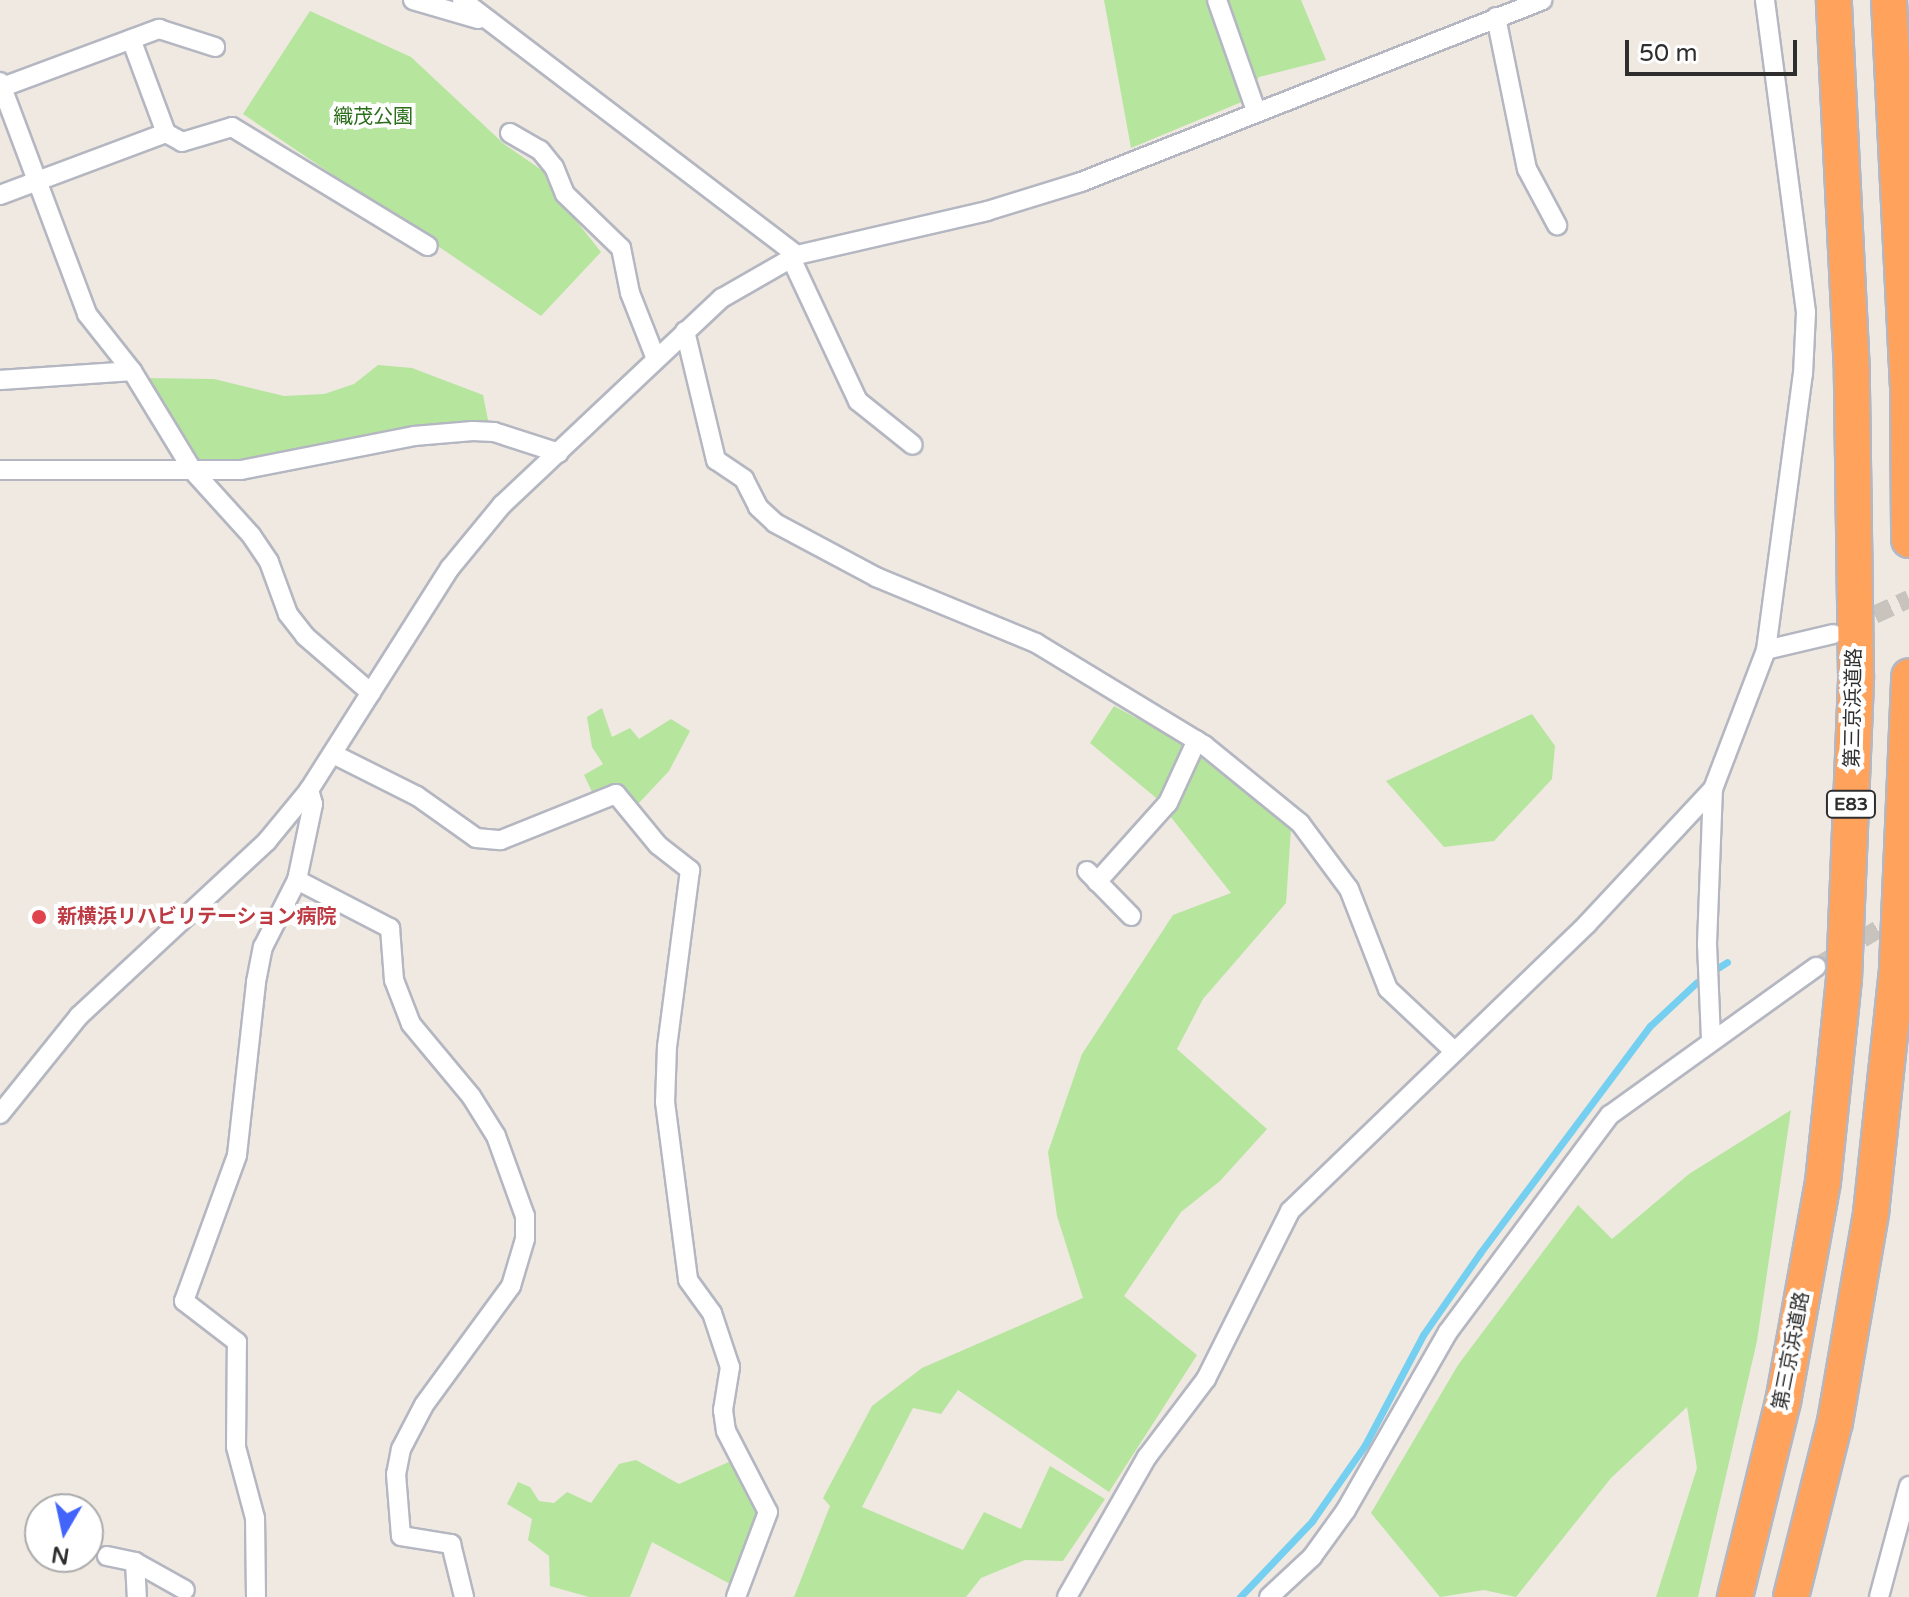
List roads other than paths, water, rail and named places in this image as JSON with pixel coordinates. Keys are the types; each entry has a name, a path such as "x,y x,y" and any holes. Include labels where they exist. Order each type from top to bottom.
{"highway":[{"name":"第三京浜道路","path":"1735,1597 1783,1402 1823,1182 1844,979 1856,675 1852,373 1834,0"},
{"path":"1889,0 1908,385 1909,540"},
{"name":"E83","path":"1791,1597 1835,1422 1871,1213 1897,968 1909,676"}],"street":[{"path":"413,0 484,21"},
{"path":"462,0 484,21 794,257 858,401 913,445"},
{"path":"1217,0 1256,111"},
{"path":"0,1114 79,1016 267,841 309,790 450,568 502,505 722,298 794,257 987,211 1081,182 1542,0"},
{"path":"1711,1039 1707,944 1713,789 1766,650 1790,490 1806,312 1765,0"},
{"path":"1496,17 1527,169 1557,225"},
{"path":"215,47 159,29 1,86 87,314 132,371 193,471 251,535 269,562 288,614 305,636 371,693"},
{"path":"131,39 166,133 182,142 232,127 428,246"},
{"path":"0,195 166,133"},
{"path":"510,133 540,150 554,167 565,194 621,248 630,293 656,359"},
{"path":"685,331 716,460 744,479 758,507 775,523 876,577 1036,643 1197,740 1300,823 1349,889 1388,989 1453,1050"},
{"path":"0,380 132,371"},
{"path":"0,470 193,471 293,463 414,436 473,431 494,432 559,453"},
{"path":"1766,650 1833,634"},
{"path":"1131,916 1092,876 1168,803 1197,740"},
{"path":"333,754 417,796 476,838 501,840 616,794 658,845 690,870 667,1046 665,1102 688,1280 712,1313 730,1367 723,1410 726,1431 768,1512 736,1597"},
{"path":"1067,1597 1147,1457 1206,1379 1290,1211 1453,1050 1587,924 1713,789"},
{"path":"256,1597 255,1518 236,1447 237,1342 184,1301 237,1155 249,1023 263,947 297,880 313,804 309,790"},
{"path":"297,880 390,928 394,980 411,1024 471,1096 496,1136 525,1216 525,1239 511,1286 424,1405 401,1449 396,1474 401,1536 451,1544 464,1597"},
{"path":"1269,1597 1312,1557 1346,1510 1448,1332 1610,1115 1711,1039 1816,967"},
{"path":"1879,1597 1909,1486"},
{"path":"107,1556 135,1562 185,1590"},
{"path":"135,1562 137,1597"}],"waterway":[{"path":"1716,969 1727,962"},
{"path":"1240,1597 1312,1521 1365,1445 1423,1335 1480,1253 1650,1026 1697,982"}],"tunnel":[{"path":"1850,626 1909,599"},
{"path":"1816,967 1903,914"}],"place":[{"name":"新横浜リハビリテーション病院","path":"39,917"}],"park label":[{"name":"織茂公園","path":"373,117"}]}
